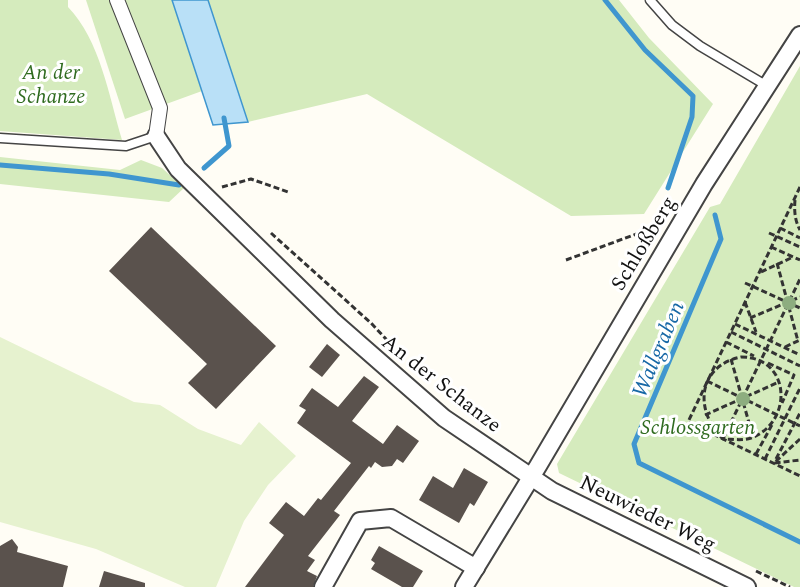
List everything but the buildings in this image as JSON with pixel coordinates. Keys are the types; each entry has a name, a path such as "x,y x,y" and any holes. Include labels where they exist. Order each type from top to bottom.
{"street":[{"path":"117,0 160,108 156,136"},
{"name":"Schloßberg","path":"464,587 685,216 800,35"},
{"name":"An der Schanze","path":"156,136 178,169 356,342 444,418 531,478"},
{"name":"Neuwieder Weg","path":"531,478 552,491 747,587"},
{"path":"323,587 360,521 391,518 476,568"}],"lane":[{"path":"650,0 672,25 700,46 767,87"},
{"path":"0,138 126,146 156,136"}],"path":[{"path":"229,195 220,188 251,179 288,192"},
{"path":"800,187 794,210 800,230"},
{"path":"800,187 688,422 800,476"},
{"path":"566,260 685,216"},
{"path":"265,227 371,323 402,355"},
{"path":"780,228 800,238"},
{"path":"770,233 800,248"},
{"path":"771,247 800,260"},
{"path":"759,273 793,257"},
{"path":"777,263 799,341 784,347"},
{"path":"723,439 800,279"},
{"path":"745,283 800,308"},
{"path":"750,318 800,297"},
{"path":"745,302 757,334"},
{"path":"735,324 800,355"},
{"path":"730,332 800,366"},
{"path":"726,342 794,375 777,415 756,455"},
{"path":"750,357 761,359 775,373 782,391 777,415 761,433 743,440 723,439 714,431 705,415 703,404 707,381 731,359 750,357"},
{"path":"731,359 753,437"},
{"path":"707,381 800,426"},
{"path":"705,415 779,382"},
{"path":"765,459 800,388"},
{"path":"774,463 800,413"},
{"path":"774,463 800,440"},
{"path":"774,463 800,460"}],"green space":[{"name":"An der Schanze","path":"0,0 68,0 68,7 79,20 96,52 122,140 0,131"},
{"path":"86,0 172,0 202,91 125,119"},
{"path":"208,0 619,0 649,38 713,104 644,214 571,216 367,94 248,122"},
{"name":"Schlossgarten","path":"800,66 800,587 794,587 559,473 557,464 710,207 720,204"},
{"path":"0,157 120,170 141,160 162,168 184,188 169,202 0,184"},
{"path":"0,337 134,402 160,405 198,429 241,445 259,422 296,456 268,485 244,521 216,587 185,587 96,549 0,522"}],"water":[{"path":"172,0 208,0 248,122 213,125"}],"waterway":[{"name":"Wallgraben","path":"605,0 645,50 693,96 692,117 668,188"},
{"path":"204,168 229,146 224,118"},
{"path":"0,165 109,174 179,185"},
{"name":"Wallgraben","path":"715,215 721,239 634,444 639,463 800,542"}]}
